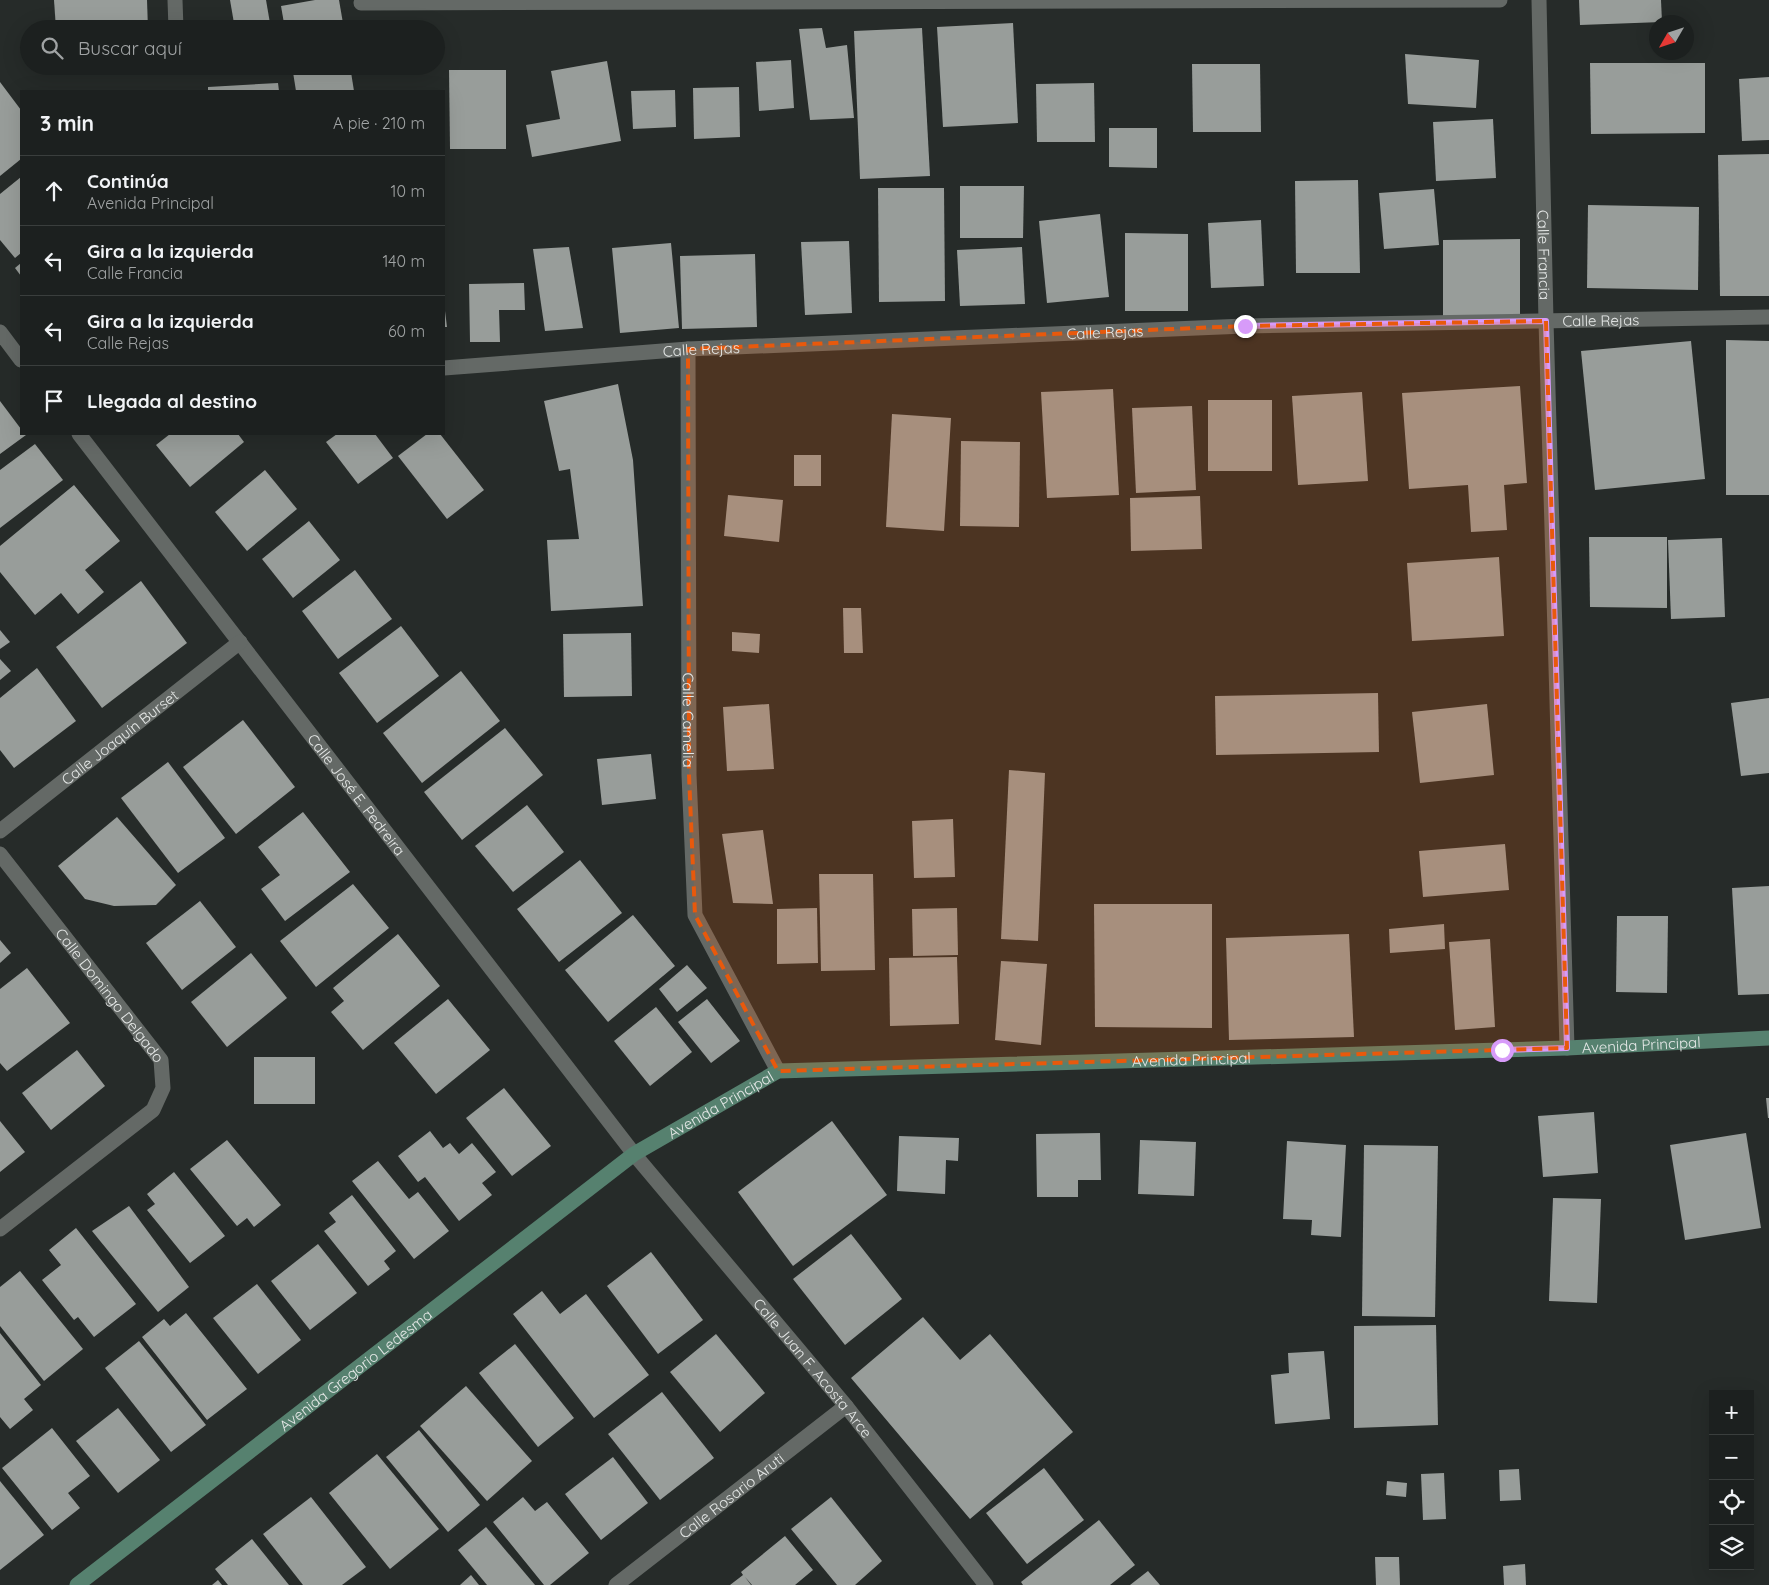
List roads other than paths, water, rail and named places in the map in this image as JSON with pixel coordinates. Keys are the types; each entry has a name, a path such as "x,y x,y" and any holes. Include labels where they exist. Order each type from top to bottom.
{"street":[{"path":"175,0 176,20"},
{"path":"361,3 1500,0"},
{"name":"Calle Francia","path":"1539,0 1546,321 1567,1048"},
{"name":"Calle Rejas","path":"445,368 688,349 1245,326 1769,317"},
{"path":"0,332 20,359"},
{"name":"Calle Camelia","path":"688,349 689,775 695,915 778,1071"},
{"name":"Calle José E. Pedreira","path":"80,435 634,1154"},
{"name":"Calle Joaquín Burset","path":"0,831 240,642"},
{"name":"Calle Domingo Delgado","path":"0,854 161,1060 163,1088 153,1110 0,1229"},
{"name":"Avenida Principal","path":"634,1154 778,1071 1567,1048 1769,1038"},
{"name":"Calle Juan F. Acosta Arce","path":"634,1154 846,1406 986,1585"},
{"name":"Avenida Gregorio Ledesma","path":"77,1585 634,1154"},
{"name":"Calle Rosario Aruti","path":"616,1585 846,1406"}]}
